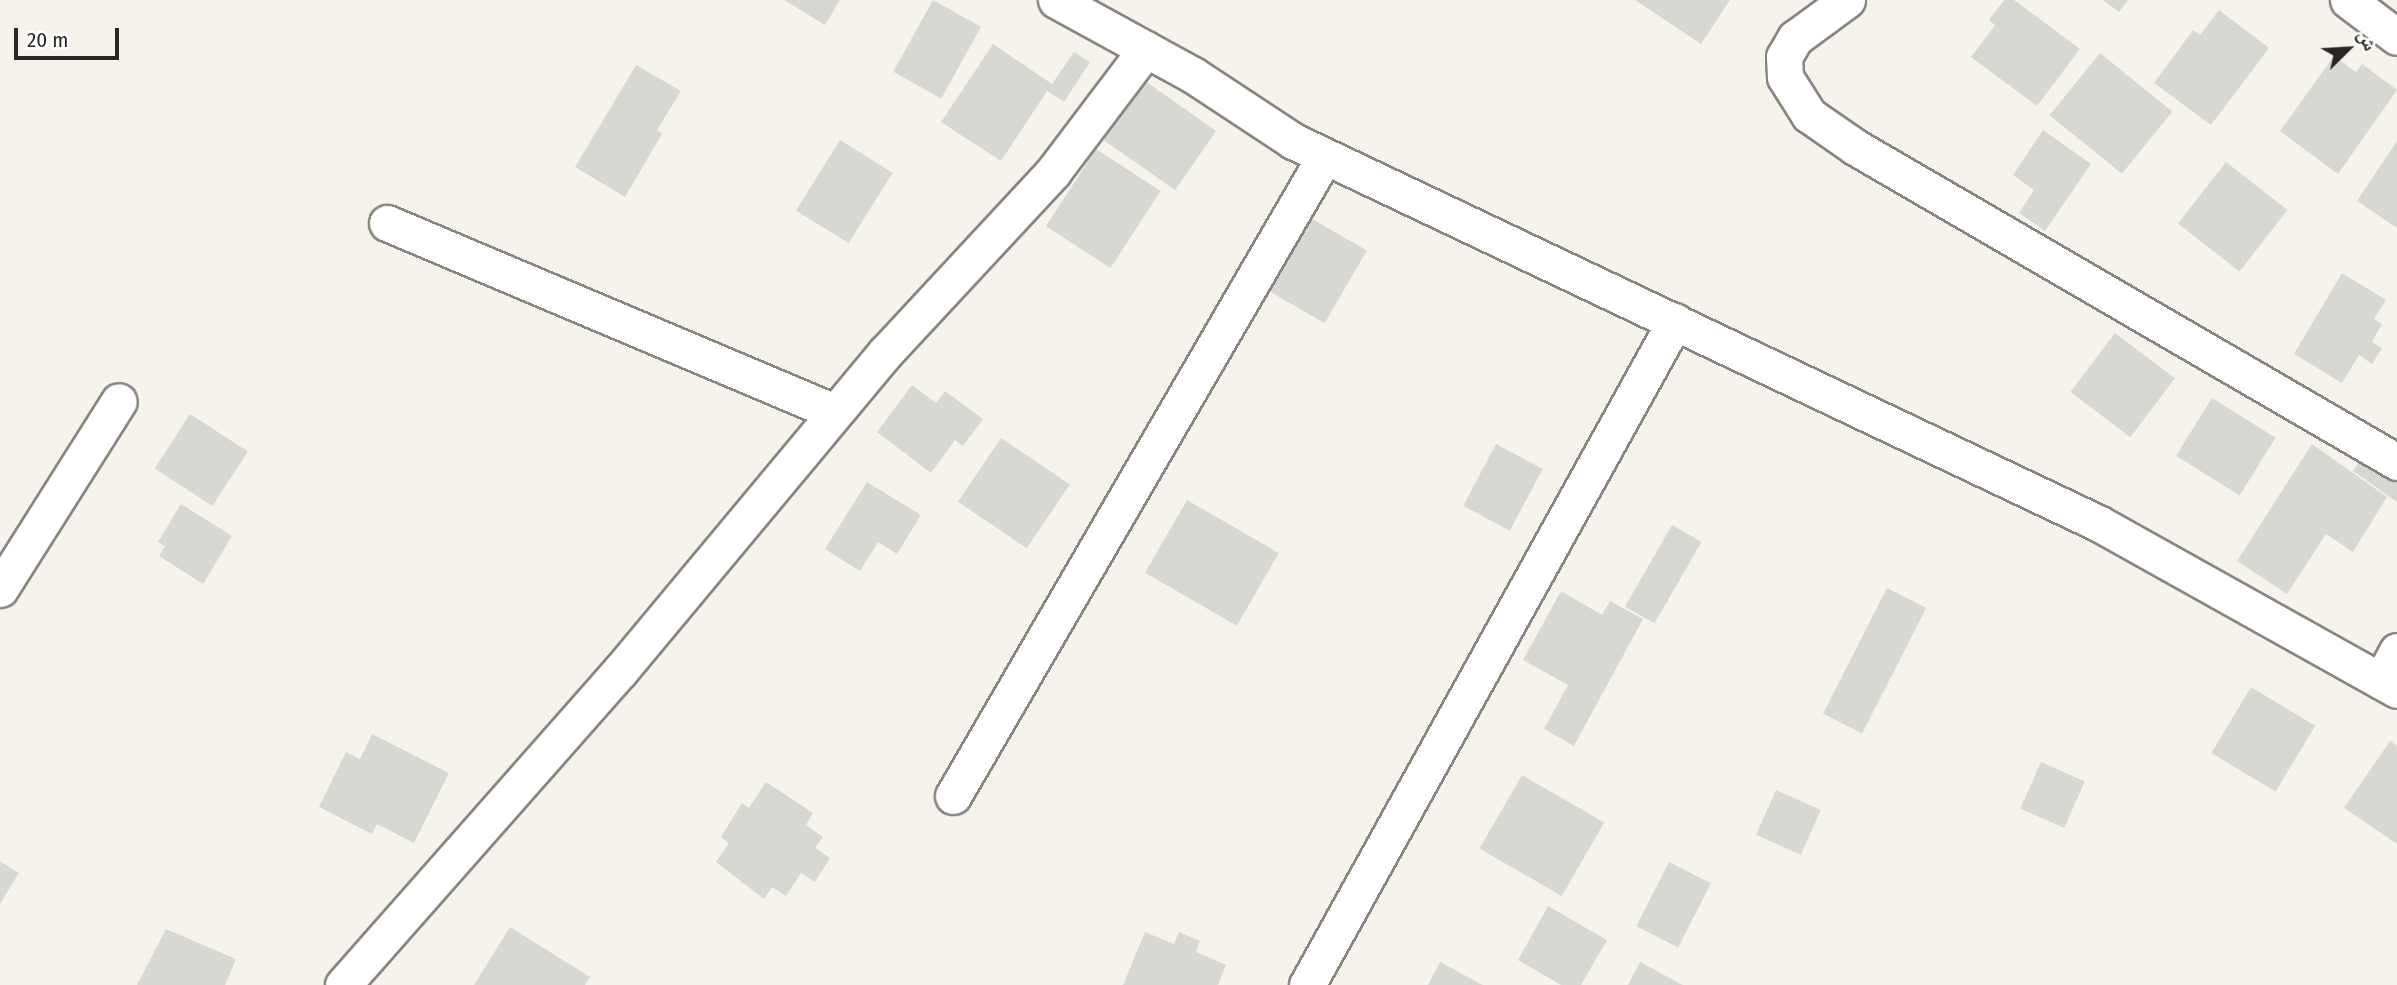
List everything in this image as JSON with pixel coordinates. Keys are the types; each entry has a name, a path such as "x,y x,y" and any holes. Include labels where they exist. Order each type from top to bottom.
{"street":[{"path":"1056,0 1146,49 1325,156 2098,523 2392,674"},
{"path":"1847,0 1795,38 1784,57 1785,77 1808,116 1867,154 2397,462"},
{"path":"2348,0 2397,37"},
{"path":"343,985 620,671 835,412 1053,172 1146,49"},
{"path":"953,796 1325,156"},
{"path":"387,223 835,412"},
{"path":"1307,985 1675,321"},
{"path":"0,589 119,401"}],"building":[{"path":"784,0 840,0 825,25"},
{"path":"933,0 981,27 941,98 893,72"},
{"path":"1635,0 1730,0 1701,44"},
{"path":"2004,0 2014,0 2080,49 2037,106 1971,57 1995,25 1989,20"},
{"path":"2103,0 2128,0 2119,12"},
{"path":"2219,10 2269,48 2211,125 2154,83 2193,30 2200,35"},
{"path":"993,44 1052,84 1074,52 1090,62 1064,102 1047,91 1001,161 941,122"},
{"path":"2100,53 2172,112 2122,174 2050,115"},
{"path":"2334,56 2356,72 2362,64 2397,90 2338,174 2280,131"},
{"path":"636,65 681,91 657,130 662,134 625,197 575,167"},
{"path":"1145,81 1216,131 1175,190 1104,140"},
{"path":"2043,130 2091,164 2045,231 2019,213 2034,190 2013,175"},
{"path":"840,140 893,173 849,243 796,210"},
{"path":"2397,141 2397,228 2357,201"},
{"path":"1096,149 1161,191 1110,268 1046,226"},
{"path":"2226,162 2287,210 2239,271 2178,223"},
{"path":"1307,216 1367,250 1325,323 1265,289"},
{"path":"2342,273 2386,300 2374,319 2382,324 2372,342 2382,348 2372,364 2359,355 2342,383 2294,354"},
{"path":"2115,333 2175,378 2130,437 2070,392"},
{"path":"912,385 936,403 945,391 983,419 963,446 955,440 931,473 877,432"},
{"path":"2212,398 2276,438 2240,495 2176,456"},
{"path":"190,414 248,452 212,506 155,469"},
{"path":"1001,438 1070,484 1027,548 958,502"},
{"path":"1496,444 1543,469 1510,531 1463,506"},
{"path":"2312,444 2387,497 2353,552 2326,534 2287,594 2237,561"},
{"path":"2365,454 2397,477 2397,502 2353,471"},
{"path":"867,482 921,515 897,554 878,542 860,571 825,549"},
{"path":"1187,500 1279,553 1237,626 1145,573"},
{"path":"181,504 232,536 203,584 159,556 165,546 158,542"},
{"path":"1672,525 1701,542 1654,623 1625,606"},
{"path":"1887,588 1926,608 1862,734 1823,714"},
{"path":"1561,591 1602,615 1610,601 1643,619 1574,746 1544,729 1568,685 1523,660"},
{"path":"2251,687 2315,726 2276,792 2211,753"},
{"path":"372,734 449,773 414,843 377,824 372,834 319,807 346,752 360,759"},
{"path":"2390,741 2397,746 2397,844 2344,808"},
{"path":"2041,762 2085,782 2064,828 2020,809"},
{"path":"1522,775 1604,822 1562,896 1480,849"},
{"path":"766,782 813,813 806,825 823,837 815,848 830,858 815,882 801,873 786,896 772,887 764,899 716,862 729,843 721,837 742,803 749,808"},
{"path":"1776,790 1821,810 1801,855 1756,835"},
{"path":"0,861 19,873 0,904"},
{"path":"1669,862 1711,883 1678,947 1636,926"},
{"path":"1548,906 1607,940 1581,985 1561,985 1518,960"},
{"path":"510,927 590,977 585,985 474,985"},
{"path":"166,929 236,959 225,985 137,985"},
{"path":"1145,932 1174,944 1179,932 1200,941 1196,952 1226,965 1218,985 1123,985"},
{"path":"1440,962 1483,985 1428,985"},
{"path":"1640,962 1683,985 1628,985"}]}
